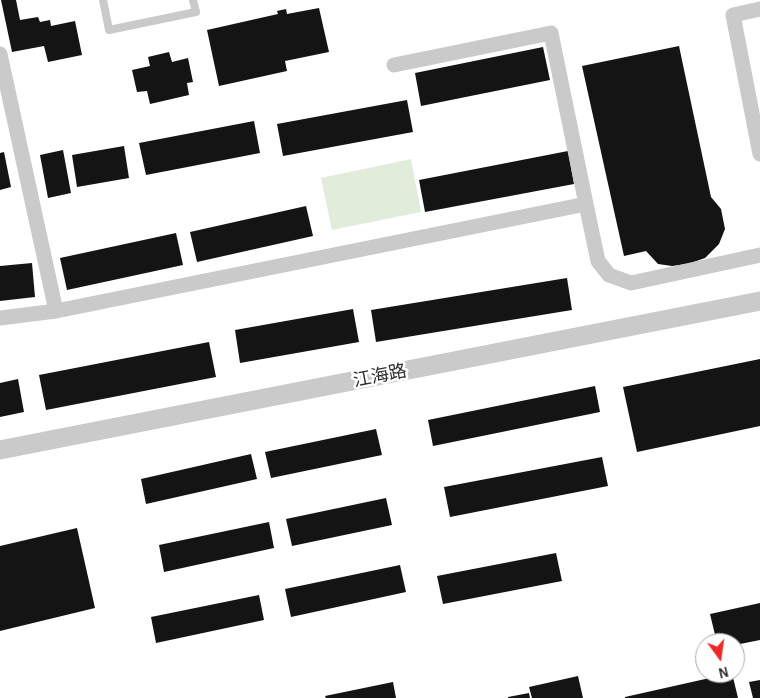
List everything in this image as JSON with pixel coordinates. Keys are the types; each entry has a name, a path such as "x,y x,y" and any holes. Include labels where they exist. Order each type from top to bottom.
{"street":[{"path":"760,9 733,15 760,154"},
{"path":"394,65 551,33 598,262 609,275 631,282 760,255"},
{"path":"0,54 56,311"},
{"path":"0,318 56,311 586,204"},
{"name":"江海路","path":"0,450 760,301"}],"lane":[{"path":"103,0 109,30 196,12 193,0"}],"green space":[{"path":"411,159 421,212 332,230 321,178"}],"building":[{"path":"1,0 16,0 20,20 38,17 40,22 50,20 51,26 75,21 82,55 48,62 44,46 12,52"},
{"path":"319,8 329,52 285,61 287,71 219,86 207,30 278,14 277,11 286,9 287,14"},
{"path":"679,46 711,197 721,209 725,229 719,244 705,258 688,264 672,266 658,264 646,251 624,256 582,66"},
{"path":"543,47 550,80 421,106 415,73"},
{"path":"169,52 172,62 188,58 193,82 187,83 189,95 150,104 147,91 137,92 132,70 150,66 148,57"},
{"path":"407,100 413,132 283,156 277,124"},
{"path":"254,121 260,153 146,175 139,143"},
{"path":"124,146 129,178 77,187 72,155"},
{"path":"63,150 71,193 48,198 40,155"},
{"path":"568,151 574,184 425,212 419,180"},
{"path":"4,152 11,187 0,190 0,153"},
{"path":"306,206 313,236 197,262 190,232"},
{"path":"176,233 183,265 67,290 60,258"},
{"path":"32,263 35,297 0,301 0,266"},
{"path":"567,278 572,310 376,342 371,310"},
{"path":"353,309 359,342 240,363 235,330"},
{"path":"209,342 216,377 46,410 39,375"},
{"path":"760,359 760,426 637,452 623,387"},
{"path":"18,379 24,412 0,417 0,383"},
{"path":"595,386 600,412 433,446 428,420"},
{"path":"376,429 382,455 271,478 265,452"},
{"path":"251,454 257,479 146,504 141,479"},
{"path":"602,457 608,486 450,517 444,487"},
{"path":"386,498 392,525 292,546 286,519"},
{"path":"269,522 274,548 164,572 159,545"},
{"path":"77,528 95,608 0,631 0,546"},
{"path":"556,553 562,581 443,604 437,576"},
{"path":"400,565 406,592 291,617 285,589"},
{"path":"259,595 264,620 156,643 151,617"},
{"path":"760,603 760,640 745,643 745,633 715,633 710,614"},
{"path":"578,676 583,698 532,698 529,687"},
{"path":"760,680 760,698 753,698 749,682"},
{"path":"695,681 695,683 734,683 738,698 625,698"},
{"path":"393,682 396,698 326,698 325,696"},
{"path":"529,693 530,698 508,698 508,697"}]}
